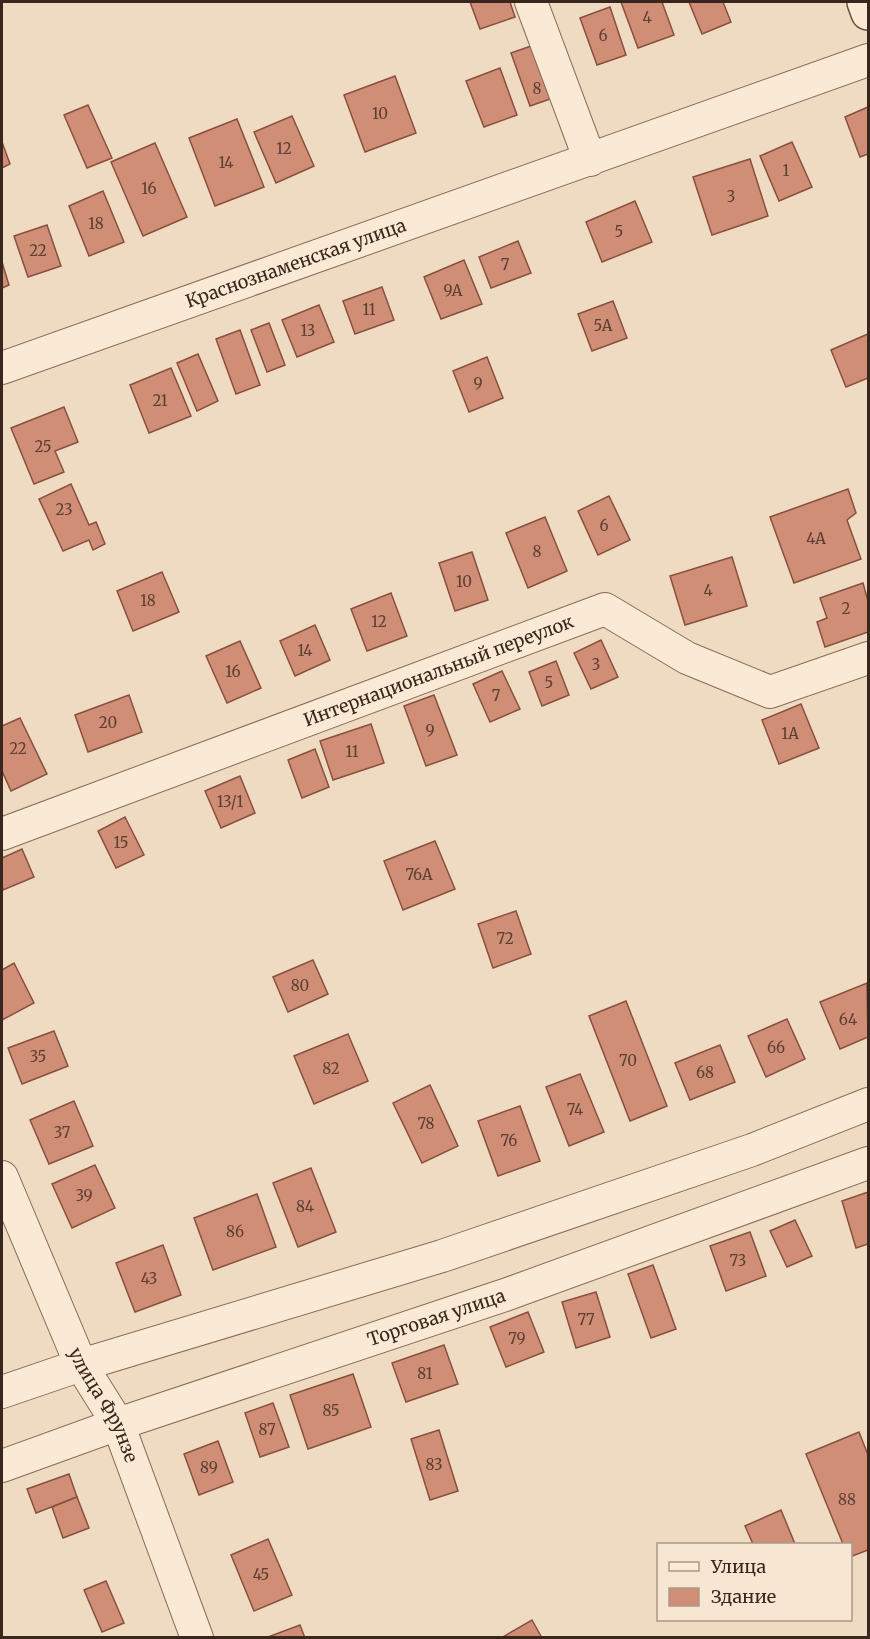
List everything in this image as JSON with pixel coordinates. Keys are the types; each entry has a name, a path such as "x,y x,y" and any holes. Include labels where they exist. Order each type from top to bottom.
{"street":[{"path":"531,2 590,160"},
{"path":"864,2 868,14"},
{"name":"Краснознаменская улица","path":"2,368 868,60"},
{"name":"Интернациональный переулок","path":"2,834 605,609 687,658 770,692 868,658"},
{"path":"2,1392 81,1365 442,1256 752,1150 868,1104"},
{"name":"Торговая улица","path":"2,1466 118,1424 505,1295 868,1163"},
{"name":"улица Фрунзе","path":"2,1177 81,1365 118,1424 197,1638"}],"building":[{"path":"470,2 510,2 515,17 480,29"},
{"path":"621,2 662,2 674,35 638,48"},
{"path":"689,2 723,2 731,22 702,34"},
{"path":"610,7 626,55 597,65 580,18"},
{"path":"534,45 553,98 530,106 511,53"},
{"path":"500,68 517,115 484,127 466,81"},
{"path":"395,76 416,133 365,152 344,95"},
{"path":"88,105 112,158 87,168 64,115"},
{"path":"868,107 868,154 860,157 845,117"},
{"path":"292,116 314,166 276,183 254,132"},
{"path":"237,119 264,187 215,206 189,138"},
{"path":"2,142 10,164 2,168"},
{"path":"792,142 812,187 779,201 760,156"},
{"path":"155,143 187,217 143,236 111,162"},
{"path":"750,159 768,216 712,235 693,177"},
{"path":"103,191 124,242 89,256 69,206"},
{"path":"635,201 652,242 602,262 586,222"},
{"path":"47,225 61,266 28,277 14,236"},
{"path":"518,241 531,273 491,288 479,257"},
{"path":"464,260 482,304 441,319 424,277"},
{"path":"2,262 9,285 2,288"},
{"path":"382,287 394,320 355,334 343,301"},
{"path":"613,301 627,338 592,351 578,314"},
{"path":"319,305 334,342 297,357 282,320"},
{"path":"269,323 285,365 267,372 251,330"},
{"path":"240,330 260,385 236,394 216,339"},
{"path":"868,334 868,378 846,387 831,350"},
{"path":"198,354 218,401 197,411 177,363"},
{"path":"487,357 503,398 469,412 453,371"},
{"path":"171,368 191,416 149,433 130,385"},
{"path":"64,407 78,442 55,451 64,472 34,484 11,428"},
{"path":"71,484 89,525 96,522 105,544 93,550 89,540 63,551 39,499"},
{"path":"848,489 856,513 847,520 861,559 794,583 770,517"},
{"path":"609,496 630,540 598,555 578,511"},
{"path":"545,517 567,571 528,588 506,533"},
{"path":"472,552 488,600 455,611 439,563"},
{"path":"732,557 747,606 685,625 670,576"},
{"path":"162,572 179,612 133,631 117,591"},
{"path":"863,583 868,601 868,632 825,647 817,622 827,618 820,598"},
{"path":"391,593 407,636 367,651 351,609"},
{"path":"315,625 330,660 295,676 280,641"},
{"path":"601,640 618,677 591,689 574,653"},
{"path":"240,641 261,688 227,703 206,656"},
{"path":"556,661 569,695 542,706 529,672"},
{"path":"502,671 520,709 490,722 473,684"},
{"path":"129,695 142,732 88,752 75,715"},
{"path":"434,695 457,755 426,766 404,706"},
{"path":"801,704 819,748 779,764 762,720"},
{"path":"20,718 47,774 11,791 2,771 2,726"},
{"path":"371,724 384,763 333,780 320,741"},
{"path":"315,749 329,787 302,798 288,760"},
{"path":"240,776 255,813 221,828 205,791"},
{"path":"125,817 144,855 116,868 98,831"},
{"path":"435,841 455,889 403,910 384,861"},
{"path":"22,849 34,877 3,890 2,858"},
{"path":"516,911 531,954 493,968 478,924"},
{"path":"313,960 328,994 288,1012 273,977"},
{"path":"14,963 34,1003 2,1020 2,970"},
{"path":"867,983 868,1037 840,1049 820,1002"},
{"path":"626,1001 667,1106 630,1121 589,1016"},
{"path":"787,1019 805,1059 766,1077 748,1036"},
{"path":"54,1031 68,1066 22,1084 8,1048"},
{"path":"348,1034 368,1081 314,1104 294,1056"},
{"path":"720,1045 735,1082 690,1100 675,1063"},
{"path":"580,1074 604,1132 569,1146 546,1087"},
{"path":"430,1085 458,1146 422,1163 393,1103"},
{"path":"74,1101 93,1146 49,1164 30,1120"},
{"path":"520,1106 540,1161 498,1176 478,1121"},
{"path":"95,1165 115,1208 72,1228 52,1184"},
{"path":"311,1168 336,1232 298,1247 273,1183"},
{"path":"868,1192 868,1244 856,1248 842,1201"},
{"path":"257,1194 276,1247 213,1270 194,1218"},
{"path":"795,1220 812,1256 787,1267 770,1231"},
{"path":"750,1232 766,1276 726,1291 710,1246"},
{"path":"163,1245 181,1295 135,1312 116,1263"},
{"path":"653,1265 676,1329 651,1338 628,1274"},
{"path":"596,1292 610,1337 576,1348 562,1302"},
{"path":"528,1312 544,1352 506,1367 490,1327"},
{"path":"444,1345 458,1384 406,1402 392,1363"},
{"path":"353,1374 371,1427 308,1449 290,1395"},
{"path":"273,1403 289,1447 260,1457 245,1413"},
{"path":"439,1430 458,1491 430,1500 411,1439"},
{"path":"859,1432 868,1455 868,1550 852,1556 852,1543 843,1543 806,1454"},
{"path":"218,1441 233,1482 199,1495 184,1454"},
{"path":"69,1474 77,1497 36,1513 27,1489"},
{"path":"77,1497 89,1528 63,1538 52,1507"},
{"path":"781,1510 795,1543 753,1543 745,1526"},
{"path":"268,1539 292,1595 254,1611 231,1555"},
{"path":"106,1581 124,1623 102,1632 84,1590"},
{"path":"532,1620 542,1638 501,1638"},
{"path":"300,1625 305,1638 268,1637"}]}
